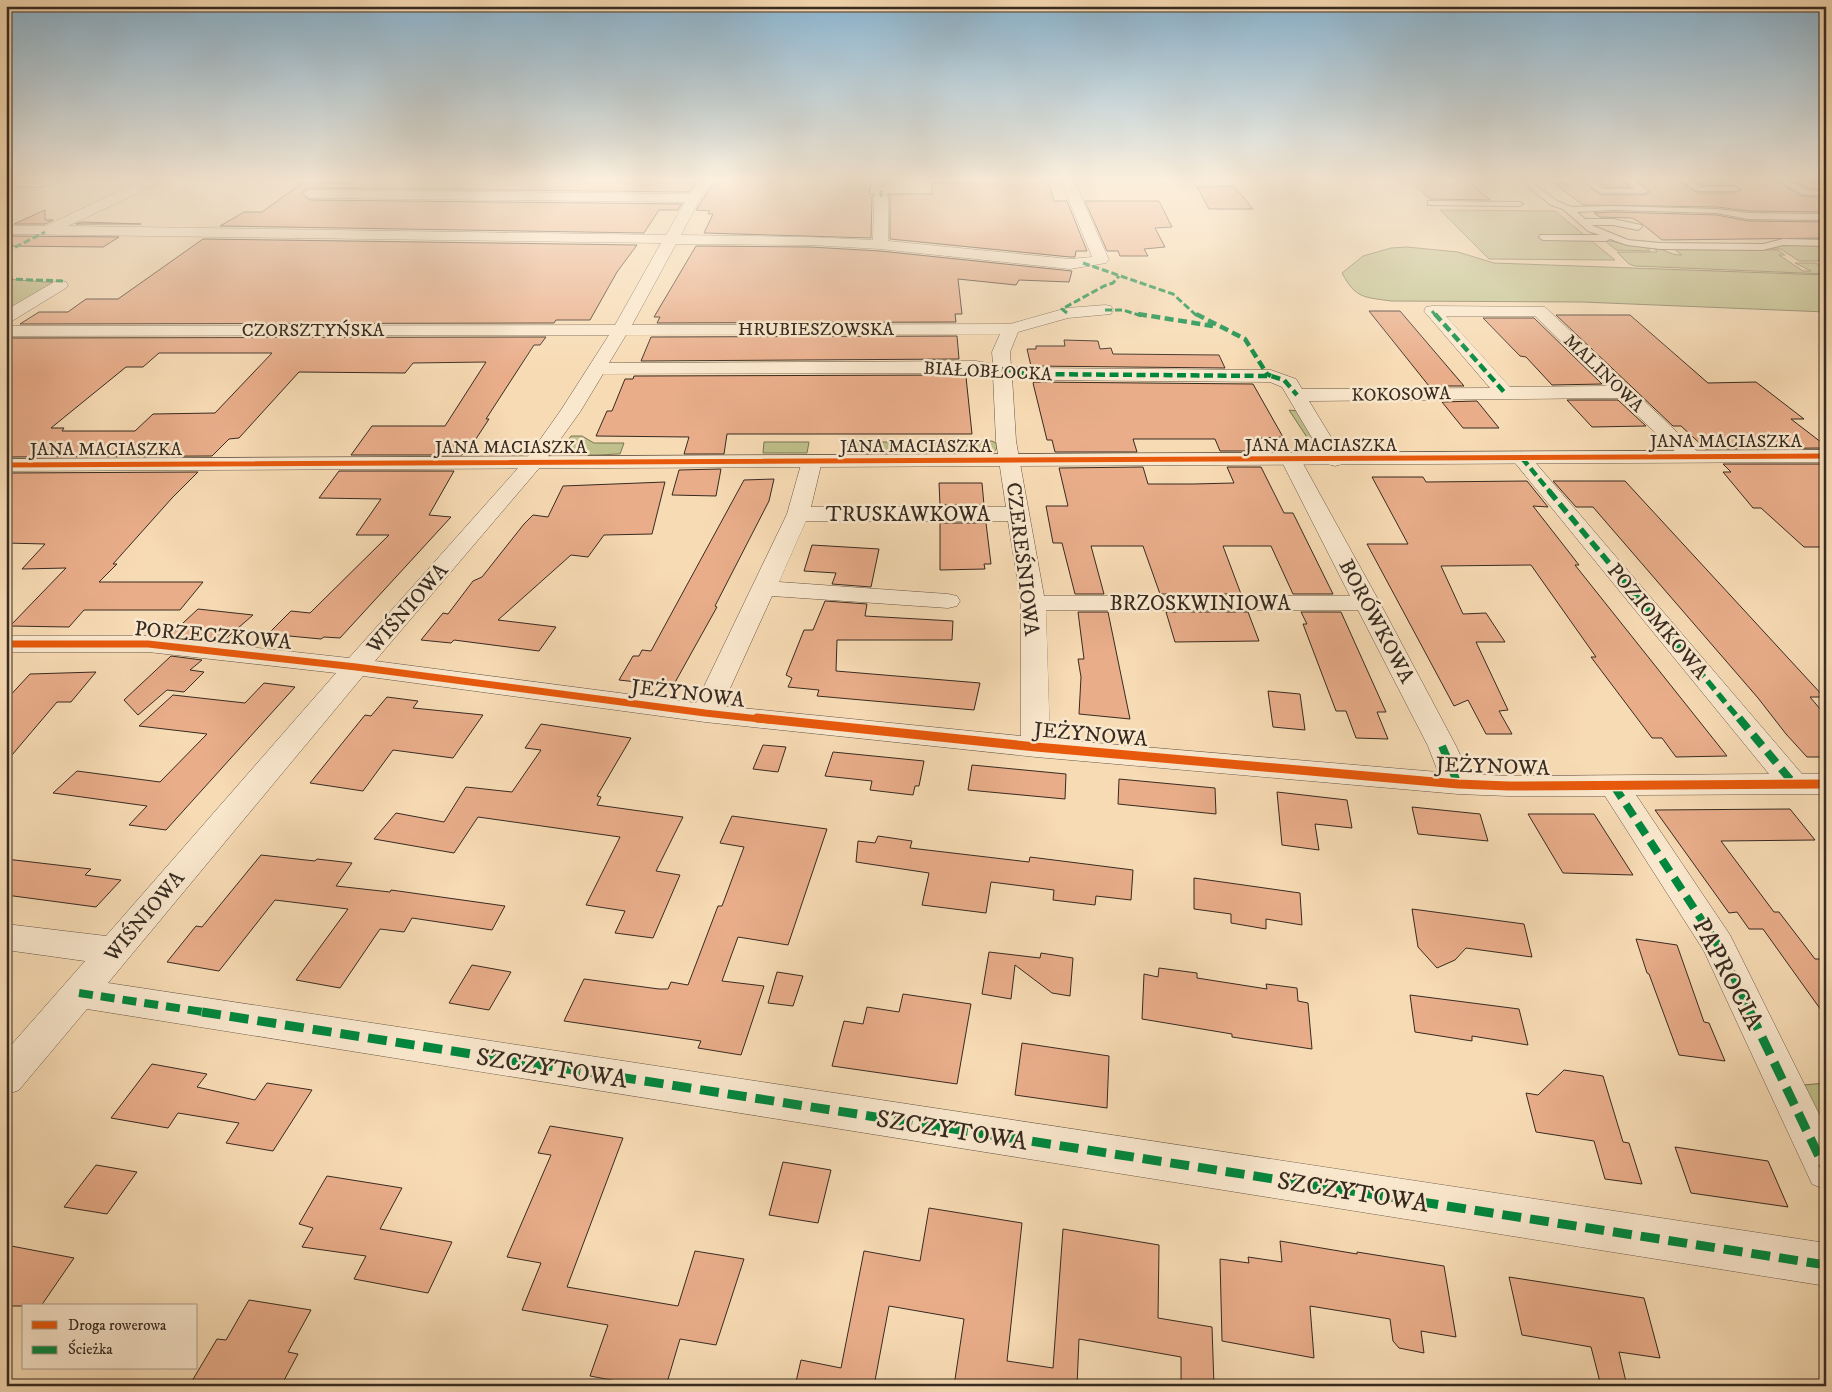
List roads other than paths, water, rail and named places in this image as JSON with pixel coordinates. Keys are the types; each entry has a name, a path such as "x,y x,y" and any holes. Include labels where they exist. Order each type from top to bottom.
{"street":[{"name":"WIŚNIOWA","path":"6,1078 356,667 534,462 570,412 597,369 669,243"},
{"path":"844,243 1070,264 1101,260 1094,243"},
{"path":"6,317 60,285"},
{"name":"HRUBIESZOWSKA","path":"620,329 1011,329 1067,313 1105,310"},
{"name":"MALINOWA","path":"1505,393 1432,311 1539,311 1691,456"},
{"name":"CZORSZTYŃSKA","path":"6,331 620,329"},
{"name":"CZEREŚNIOWA","path":"1011,329 1002,352 1006,441 1032,603 1036,747"},
{"name":"BIAŁOBŁOCKA","path":"597,369 976,367 1038,374 1271,376 1284,380 1297,395 1335,460"},
{"name":"KOKOSOWA","path":"1297,395 1625,392"},
{"name":"JANA MACIASZKA","path":"6,465 1335,460 1826,456"},
{"name":"POZIOMKOWA","path":"1521,458 1794,784"},
{"name":"BORÓWKOWA","path":"1291,460 1442,746 1458,784"},
{"name":"TRUSKAWKOWA","path":"705,713 798,514 812,461"},
{"name":"TRUSKAWKOWA","path":"798,514 1018,514"},
{"path":"763,588 948,601"},
{"name":"BRZOSKWINIOWA","path":"1032,603 1368,603"},
{"name":"PORZECZKOWA","path":"6,644 148,644 356,667"},
{"name":"JEŻYNOWA","path":"356,667 705,713 1036,747 1458,784 1614,786 1826,784"},
{"name":"PAPROCIA","path":"1614,786 1718,945 1826,1171"},
{"path":"6,937 114,951"},
{"name":"SZCZYTOWA","path":"79,994 1826,1265"}],"lane":[{"path":"1632,243 1660,246 1763,247 1779,243"}]}
